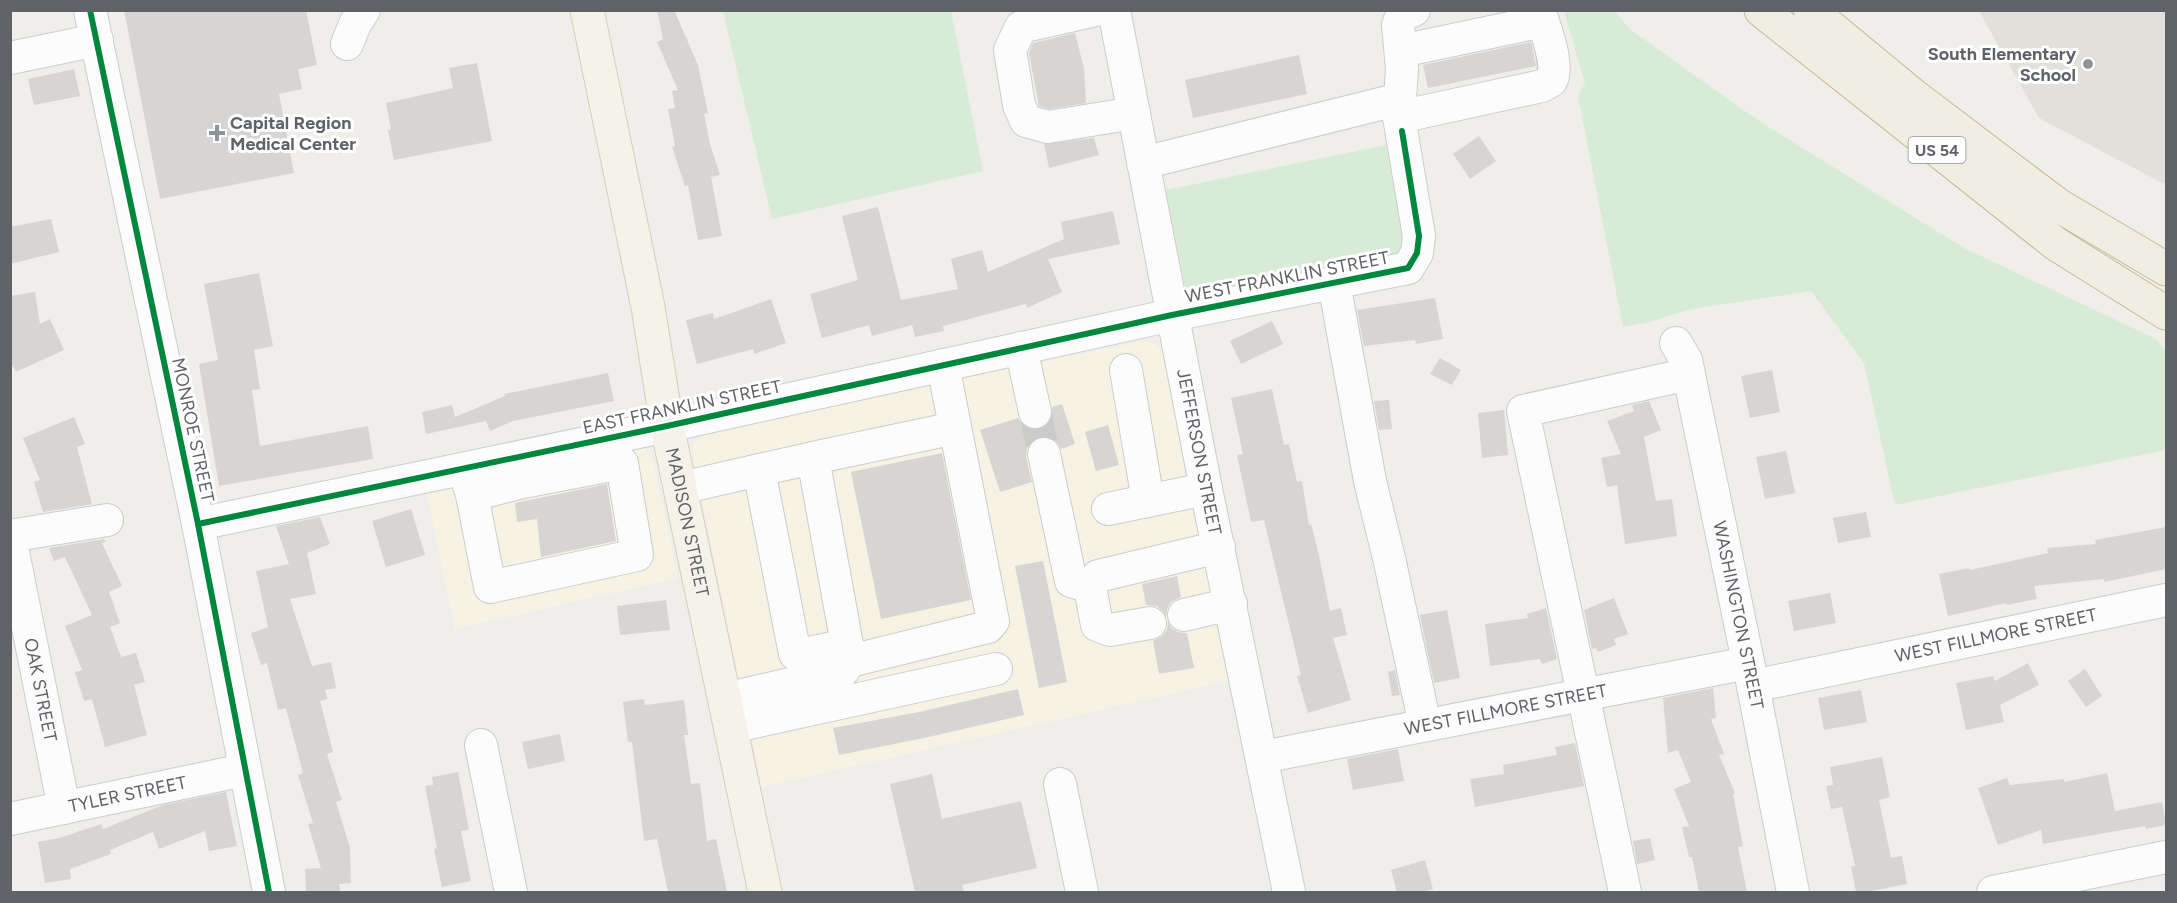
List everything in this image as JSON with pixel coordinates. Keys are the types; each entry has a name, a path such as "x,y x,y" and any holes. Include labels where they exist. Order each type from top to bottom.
{"highway":[{"name":"US 54","path":"1761,10 2056,244 2166,313"},
{"name":"US 54","path":"1810,10 1914,96 2058,205 2137,249 2166,269"}],"main road":[{"name":"MADISON STREET","path":"587,10 648,308 667,426 765,892"}],"street":[{"path":"347,44 364,10"},
{"path":"1096,10 1021,27 1010,50 1019,105 1026,121 1048,127 1134,113"},
{"name":"JEFFERSON STREET","path":"1114,10 1206,489 1289,892"},
{"path":"1400,116 1402,69 1398,25 1399,18 1414,10"},
{"path":"1143,163 1400,116 1542,86 1551,81 1555,71 1541,16 1401,51"},
{"path":"10,58 93,25"},
{"name":"MONROE STREET","path":"93,25 198,524 269,892"},
{"name":"WEST FRANKLIN STREET","path":"1172,315 1408,268 1417,253 1419,236 1400,116"},
{"path":"1334,283 1370,481 1425,725"},
{"name":"EAST FRANKLIN STREET","path":"198,524 468,482 667,426 1172,315"},
{"name":"WASHINGTON STREET","path":"1676,343 1686,360 1689,374 1793,892"},
{"path":"1021,348 1035,412"},
{"path":"759,470 795,654 848,653 988,627 993,621 943,366"},
{"path":"1126,370 1148,501"},
{"path":"1625,892 1523,411 1689,374"},
{"path":"681,488 955,428"},
{"path":"1044,454 1071,581 1090,587"},
{"path":"728,713 842,672 848,653 813,458"},
{"path":"622,463 637,555 490,587 468,482 622,463"},
{"path":"1108,509 1206,489"},
{"path":"10,537 107,520"},
{"name":"OAK STREET","path":"10,537 64,808"},
{"path":"1150,623 1110,630 1097,625 1090,587 1098,576 1219,547"},
{"name":"WEST FILLMORE STREET","path":"1262,757 1582,695 1751,674 2166,600"},
{"path":"1184,615 1231,604"},
{"path":"728,713 996,669"},
{"path":"481,745 511,892"},
{"name":"TYLER STREET","path":"10,819 244,770"},
{"path":"1060,784 1082,892"},
{"path":"1993,892 2166,857"}],"shaded area":[{"name":"South Elementary School","path":"1979,11 2166,11 2166,185 2039,118"},
{"path":"1143,341 1156,345 1165,356 1228,681 762,787 692,453 696,440 706,432"},
{"path":"632,445 645,449 653,460 678,578 455,629 426,491"}],"green space":[{"path":"723,11 951,11 983,171 772,219"},
{"path":"1564,11 1614,11 1631,30 1759,121 1964,248 2156,339 2166,351 2166,450 1895,505 1864,363 1811,291 1691,309 1650,322 1623,327 1578,96 1585,83"},
{"path":"1386,145 1406,239 1399,260 1187,298 1166,190"}],"building":[{"name":"Capital Region Medical Center","path":"124,10 306,10 317,65 298,69 302,89 279,94 294,173 160,199"},
{"path":"657,10 674,10 698,65 708,113 704,114 710,144 720,175 711,177 722,236 698,240 688,185 685,186 672,147 675,146 668,109 675,108 672,91 678,90 657,42 663,39"},
{"path":"1075,33 1084,69 1086,103 1049,109 1039,106 1029,53 1033,43"},
{"path":"1531,42 1536,66 1428,88 1423,65"},
{"path":"1299,55 1307,94 1193,118 1185,80"},
{"path":"477,63 492,141 394,160 386,103 453,88 449,68"},
{"path":"74,69 80,96 34,105 28,79"},
{"path":"1479,136 1496,161 1470,179 1453,154"},
{"path":"1094,138 1099,155 1049,168 1044,144"},
{"path":"878,207 901,300 958,289 951,259 982,250 988,272 1064,239 1061,222 1113,211 1120,244 1048,259 1062,292 1027,308 1026,304 943,326 944,331 915,337 912,325 872,336 869,325 822,338 810,294 858,280 842,216"},
{"path":"51,219 59,252 10,264 10,227"},
{"path":"259,273 273,346 254,350 260,389 252,390 260,446 368,426 373,459 219,486 199,364 218,360 204,284"},
{"path":"35,292 40,324 50,319 64,350 16,372 10,360 10,296"},
{"path":"1435,298 1443,339 1416,344 1415,340 1364,346 1357,310"},
{"path":"771,299 786,343 754,354 753,349 697,364 686,320 713,313 714,319"},
{"path":"1272,321 1283,344 1241,364 1230,341"},
{"path":"1440,358 1461,370 1452,385 1430,374"},
{"path":"1772,370 1780,412 1750,418 1741,376"},
{"path":"608,373 614,401 513,421 490,431 486,421 426,434 422,412 452,405 455,417 505,396 504,394"},
{"path":"1272,389 1284,445 1289,444 1297,482 1302,481 1309,525 1311,524 1320,560 1330,611 1341,608 1347,635 1333,638 1351,700 1308,713 1297,676 1301,675 1264,520 1251,522 1237,455 1243,454 1231,398"},
{"path":"1389,400 1392,429 1379,430 1374,401"},
{"path":"1649,401 1661,430 1644,437 1656,501 1672,499 1677,536 1625,544 1617,485 1607,487 1601,458 1621,454 1607,421 1634,411 1632,405"},
{"path":"1062,404 1075,444 1061,449 1057,442 1049,437 1041,436 1032,440 1027,448 1026,457 1032,482 1000,492 980,430 1018,418 1029,429 1039,429 1047,426 1052,418 1052,407"},
{"path":"1504,410 1508,455 1482,458 1478,413"},
{"path":"74,417 85,444 77,447 92,504 43,512 34,482 40,480 23,438"},
{"path":"1108,425 1119,465 1096,471 1085,432"},
{"path":"1786,451 1795,493 1765,499 1756,457"},
{"path":"942,453 971,600 881,619 851,472"},
{"path":"607,484 616,541 541,557 537,519 517,522 515,503"},
{"path":"411,509 425,555 386,567 372,521"},
{"path":"1866,512 1871,537 1838,543 1833,518"},
{"path":"320,517 330,544 307,553 316,594 290,599 312,666 331,662 336,688 325,690 327,699 320,701 333,752 327,754 342,800 336,802 350,848 351,883 339,884 340,892 306,892 305,869 321,868 308,824 313,823 298,775 303,773 286,708 278,710 267,663 261,665 251,633 268,627 256,571 289,564 276,526"},
{"path":"2166,527 2166,569 2104,582 2104,579 2034,586 2037,599 2007,605 2006,603 1948,616 1939,574 1969,568 1970,570 2048,553 2047,548 2096,544 2095,540"},
{"path":"104,539 106,542 102,543 122,586 109,592 120,623 110,627 121,657 136,653 145,682 134,685 147,735 105,747 92,699 84,701 75,672 82,670 65,626 92,615 65,557 54,561 49,548"},
{"path":"1043,561 1067,682 1039,688 1015,566"},
{"path":"1177,576 1181,597 1171,602 1166,617 1157,606 1146,605 1142,584"},
{"path":"1830,593 1836,623 1794,631 1788,601"},
{"path":"1614,598 1628,634 1614,639 1616,645 1598,652 1596,648 1592,649 1584,610"},
{"path":"666,600 670,630 620,635 617,606"},
{"path":"1546,608 1557,659 1542,664 1540,659 1490,666 1485,624 1528,618 1527,614"},
{"path":"1447,610 1460,678 1434,683 1420,615"},
{"path":"1168,621 1171,628 1187,633 1194,668 1159,674 1153,641 1167,630"},
{"path":"2028,663 2039,685 2000,705 2004,722 1966,730 1956,683 1993,676 1995,681"},
{"path":"2085,669 2102,696 2086,707 2068,681"},
{"path":"1395,670 1400,695 1392,696 1388,672"},
{"path":"1713,688 1716,718 1711,719 1724,754 1719,755 1735,793 1733,794 1743,846 1738,847 1747,892 1699,892 1692,857 1689,857 1682,827 1689,826 1674,789 1691,782 1678,750 1668,753 1663,698"},
{"path":"1018,689 1024,715 839,755 833,728 919,712"},
{"path":"1861,690 1867,722 1824,730 1818,698"},
{"path":"644,699 645,705 684,700 688,735 684,735 691,784 700,783 707,841 716,839 727,892 668,892 657,839 644,841 632,742 628,742 623,702"},
{"path":"560,734 565,761 528,769 522,742"},
{"path":"1575,743 1584,786 1475,807 1470,779 1504,774 1503,765 1557,755 1555,747"},
{"path":"1398,749 1404,781 1353,790 1347,759"},
{"path":"1882,757 1890,797 1879,800 1891,858 1902,856 1907,884 1856,892 1851,866 1855,866 1842,807 1831,809 1826,786 1833,785 1830,767"},
{"path":"458,772 469,830 461,831 471,881 442,887 425,786 433,785 432,777"},
{"path":"2107,773 2115,811 2162,802 2166,825 2146,829 2145,826 2043,844 2041,830 1998,845 1978,788 2007,778 2010,785 2064,779 2064,782"},
{"path":"932,774 942,819 1021,801 1037,868 962,885 964,892 915,892 890,784"},
{"path":"226,792 237,846 209,851 205,831 159,849 153,832 110,850 111,854 70,869 71,879 45,883 38,842 59,838 101,824 103,829 163,805"},
{"path":"1650,838 1655,860 1637,864 1633,841"},
{"path":"1425,860 1433,889 1422,892 1397,892 1391,870"}],"tunnel":[{"path":"1035,412 1044,454"}],"cycle path":[{"path":"90,10 198,524 269,892"},
{"path":"198,524 667,426 1172,315 1408,268 1417,253 1419,236 1402,131"}],"place":[{"name":"South Elementary School","path":"2088,64"},
{"name":"Capital Region Medical Center","path":"217,133"}]}
